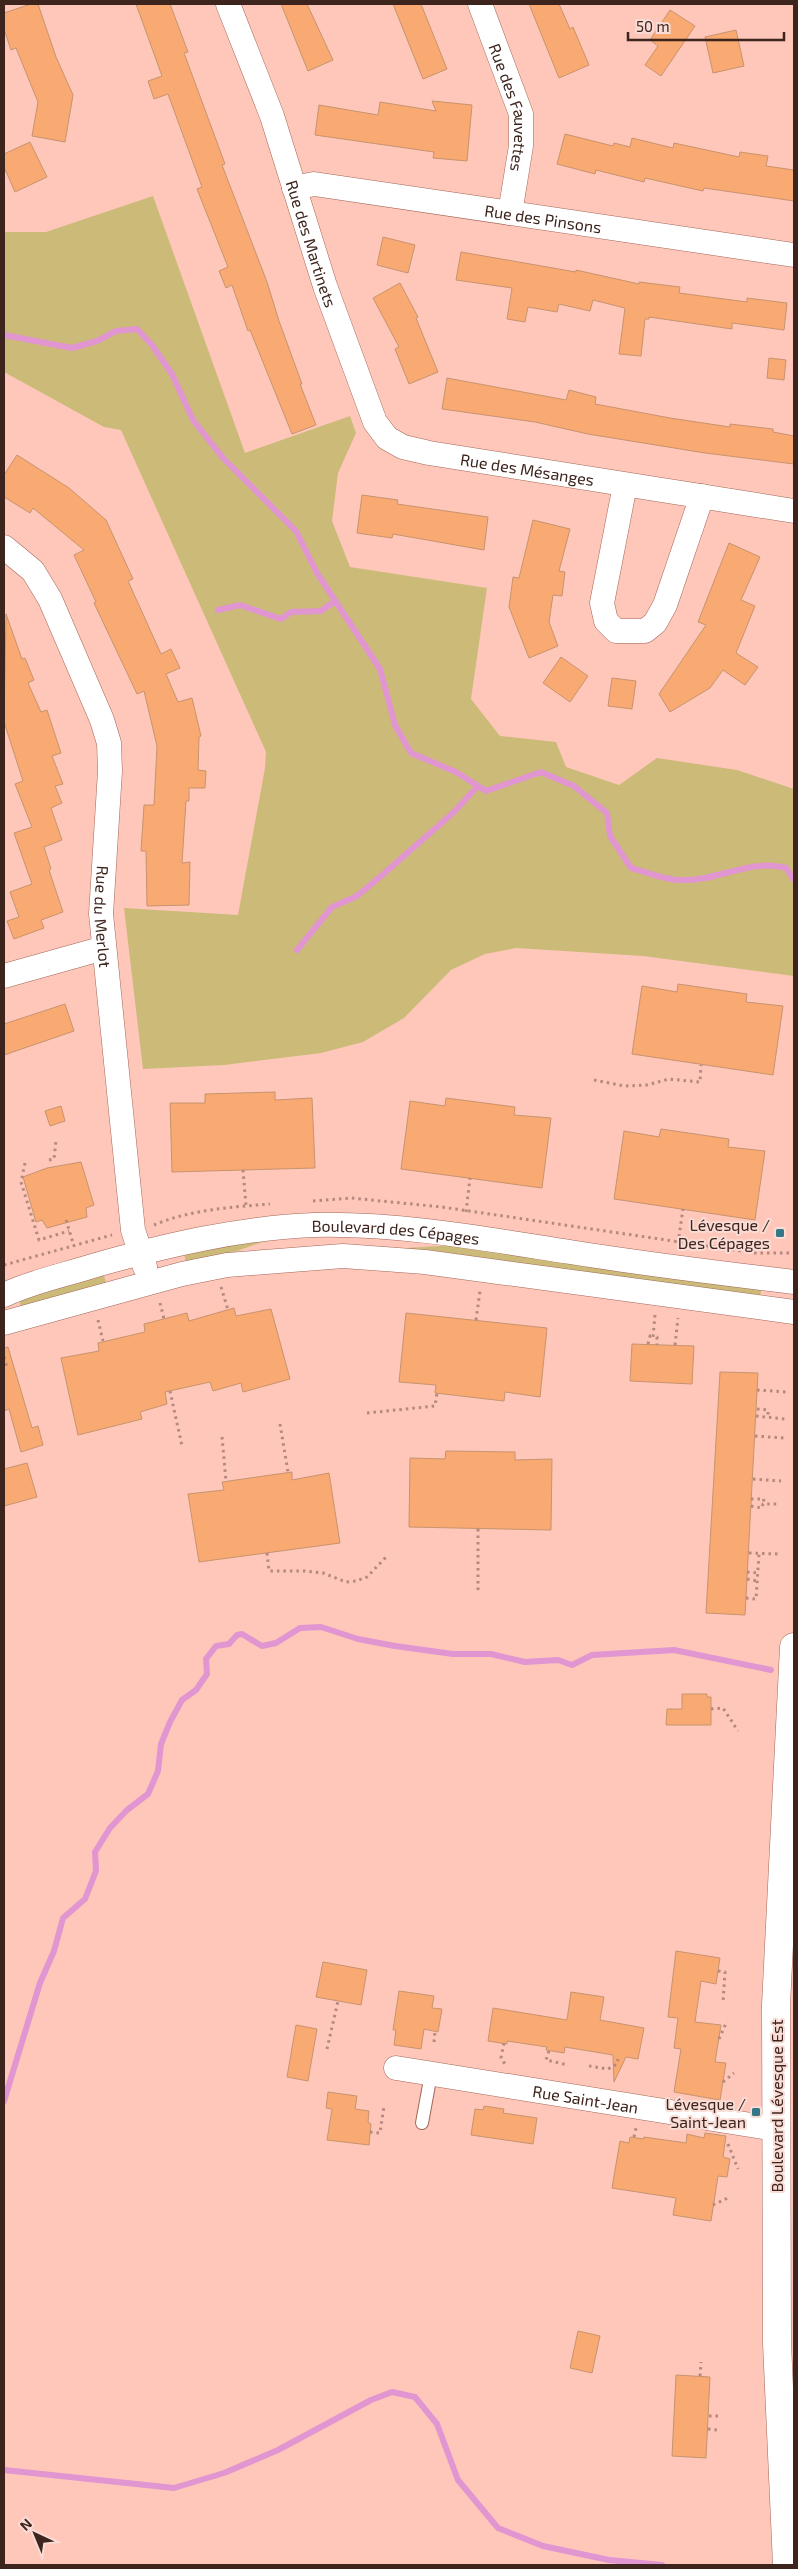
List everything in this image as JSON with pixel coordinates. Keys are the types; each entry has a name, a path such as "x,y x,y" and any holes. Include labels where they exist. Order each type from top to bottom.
{"street":[{"name":"Rue des Martinets","path":"228,4 272,116 325,286 375,422 387,438 402,447 429,453"},
{"name":"Rue des Fauvettes","path":"480,4 521,114 521,146 510,213"},
{"name":"Rue des Pinsons","path":"294,188 314,184 794,255"},
{"name":"Rue des Mésanges","path":"429,453 794,510"},
{"path":"625,485 602,603 606,621 616,630 628,633 645,631 655,623 665,605 702,496"},
{"name":"Rue du Merlot","path":"4,547 33,571 50,599 102,720 109,744 110,771 101,914 133,1230 154,1290"},
{"path":"4,976 104,948"},
{"name":"Boulevard des Cépages","path":"4,1295 140,1252 203,1238 303,1226 347,1225 433,1232 665,1267 794,1282"},
{"name":"Boulevard des Cépages","path":"4,1323 154,1290 227,1265 265,1260 342,1256 377,1257 794,1312"},
{"name":"Boulevard Lévesque Est","path":"787,2565 777,2343 776,2005 794,1648"},
{"name":"Rue Saint-Jean","path":"396,2068 776,2129"}],"lane":[{"path":"422,2123 431,2074"}],"path":[{"path":"594,1080 625,1086 647,1085 669,1079 700,1082 701,1065"},
{"path":"49,1160 54,1158 56,1141"},
{"path":"25,1163 21,1182 39,1240 69,1230"},
{"path":"243,1170 247,1213"},
{"path":"465,1219 470,1178"},
{"name":"Boulevard des Cépages","path":"334,1199 363,1199 466,1210 757,1253 794,1253"},
{"path":"677,1250 683,1210"},
{"path":"66,1220 76,1253"},
{"path":"4,1265 112,1235"},
{"path":"220,1283 228,1310"},
{"path":"476,1320 481,1287"},
{"path":"154,1290 164,1319"},
{"path":"653,1337 655,1313"},
{"path":"97,1316 103,1341"},
{"path":"676,1345 678,1316"},
{"path":"648,1344 650,1336 653,1337"},
{"path":"653,1337 657,1337 656,1345"},
{"path":"4,1357 8,1368"},
{"path":"757,1390 787,1392"},
{"path":"170,1391 182,1446"},
{"path":"367,1413 435,1406 437,1393"},
{"path":"757,1409 768,1410 768,1418"},
{"path":"756,1416 785,1419"},
{"path":"280,1424 288,1472"},
{"path":"755,1436 784,1438"},
{"path":"222,1437 226,1481"},
{"path":"752,1480 782,1481"},
{"path":"751,1499 764,1499 762,1508 751,1506"},
{"path":"763,1504 780,1504"},
{"path":"478,1528 478,1590"},
{"path":"267,1553 269,1571 305,1571 323,1574 346,1582 367,1577 387,1556"},
{"path":"749,1553 779,1554"},
{"path":"746,1598 756,1599 759,1554"},
{"path":"748,1572 758,1573"},
{"path":"747,1579 757,1581"},
{"path":"711,1709 723,1708 738,1731"},
{"path":"718,1972 725,1972 723,2002"},
{"path":"327,2049 338,2001"},
{"path":"719,2039 727,2021"},
{"path":"434,2042 435,2031"},
{"path":"549,2051 546,2060 568,2065"},
{"path":"589,2066 608,2069 617,2064 618,2059"},
{"path":"723,2082 734,2073"},
{"path":"370,2132 380,2133 384,2106"},
{"path":"725,2144 729,2144 738,2169"},
{"path":"713,2205 730,2197"},
{"path":"700,2376 701,2362"},
{"path":"708,2416 718,2416"},
{"path":"708,2429 717,2430"}],"shaded area":[{"path":"153,196 245,453 350,416 356,433 338,473 332,521 350,567 487,588 471,699 500,736 556,742 566,767 619,785 657,758 737,770 794,789 794,976 643,956 516,948 485,954 451,970 404,1018 363,1042 321,1053 224,1065 143,1069 124,908 238,915 265,768 266,752 121,430 104,427 4,372 4,232 46,232"},
{"path":"263,1237 265,1241 214,1259 186,1264 184,1251"},
{"path":"455,1245 761,1288 760,1303 406,1251 407,1248"},
{"path":"103,1272 107,1286 22,1310 18,1296"}],"building":[{"path":"31,4 38,4 56,57 73,95 65,142 32,136 38,102 16,48 11,50 4,29 4,13"},
{"path":"136,4 170,4 188,52 184,53 225,164 222,165 267,282 302,384 300,384 316,425 292,434 250,330 248,331 232,285 226,288 219,271 228,267 197,189 202,187 168,94 154,99 148,81 162,76"},
{"path":"281,4 307,4 333,60 308,71"},
{"path":"393,4 421,4 447,69 423,79"},
{"path":"529,4 559,4 570,29 573,27 589,65 559,78"},
{"path":"670,10 695,26 661,76 645,65 658,46 650,40"},
{"path":"736,30 744,66 713,73 705,37"},
{"path":"432,101 472,105 467,161 433,158 434,152 315,135 319,105 378,115 380,102 436,111"},
{"path":"565,134 613,146 614,143 630,147 632,138 673,148 674,143 739,157 740,152 768,156 766,166 794,170 794,201 704,188 703,191 645,178 644,182 596,170 595,174 557,164"},
{"path":"30,142 47,177 15,192 4,167 4,154"},
{"path":"383,237 415,245 408,273 377,265"},
{"path":"461,252 576,272 576,270 639,284 639,282 680,287 679,293 747,302 747,298 787,303 784,330 732,323 732,329 649,317 649,319 645,319 641,356 619,354 625,308 593,300 590,311 559,304 557,312 528,307 525,322 507,319 512,288 456,280"},
{"path":"400,283 418,317 416,318 438,372 409,384 395,349 399,347 373,298"},
{"path":"769,358 786,360 784,380 767,378"},
{"path":"447,378 566,400 569,390 596,397 595,404 730,427 730,424 773,429 773,432 794,436 794,464 705,453 588,434 535,422 442,409"},
{"path":"17,455 69,488 106,520 133,579 128,581 161,654 171,649 180,668 166,674 178,702 192,698 201,736 199,737 198,770 206,771 205,788 189,788 189,801 186,801 182,863 190,862 189,905 147,906 146,851 141,851 144,805 154,805 157,746 144,691 137,694 94,603 96,602 74,555 84,550 33,508 30,513 4,497 4,475"},
{"path":"362,495 398,500 397,504 488,517 484,550 393,534 392,538 357,533"},
{"path":"533,520 570,529 559,571 565,572 562,596 553,595 549,622 558,646 529,658 509,607 513,577 519,578"},
{"path":"729,543 760,557 741,600 755,606 736,653 758,667 745,685 723,670 710,688 670,712 659,694 706,625 698,622"},
{"path":"6,614 22,659 25,658 34,680 28,683 41,712 47,710 61,753 52,756 63,784 55,786 62,803 51,808 62,840 44,847 51,869 49,870 63,912 41,920 44,928 14,939 7,921 19,917 10,892 32,884 14,833 32,827 15,784 23,781 4,722"},
{"path":"561,657 588,676 570,702 543,683"},
{"path":"612,678 636,681 632,709 608,706"},
{"path":"678,984 747,994 746,1002 783,1006 773,1075 632,1054 642,986 677,992"},
{"path":"65,1004 74,1031 4,1055 4,1024"},
{"path":"275,1092 275,1100 312,1098 315,1168 172,1172 170,1103 205,1103 205,1094"},
{"path":"446,1098 515,1107 514,1115 551,1118 542,1188 401,1169 410,1101 445,1106"},
{"path":"61,1106 65,1121 50,1126 45,1111"},
{"path":"661,1129 729,1139 728,1147 765,1151 755,1220 614,1199 624,1131 659,1137"},
{"path":"81,1162 94,1205 86,1208 87,1217 47,1228 42,1220 36,1222 23,1177 47,1168"},
{"path":"234,1308 236,1316 271,1309 290,1379 243,1392 241,1383 213,1391 210,1382 165,1392 167,1404 140,1412 142,1419 78,1435 61,1358 99,1351 98,1343 145,1332 144,1324 187,1313 189,1321"},
{"path":"406,1313 547,1328 540,1397 505,1392 504,1401 435,1393 436,1385 399,1382"},
{"path":"632,1344 694,1346 692,1384 630,1381"},
{"path":"8,1347 32,1428 38,1426 43,1445 21,1452 9,1409 4,1411 4,1348"},
{"path":"720,1372 758,1373 745,1615 706,1613"},
{"path":"446,1451 515,1452 515,1460 552,1459 551,1530 409,1527 410,1458 445,1459"},
{"path":"27,1463 37,1497 4,1506 4,1469"},
{"path":"292,1472 292,1480 329,1473 340,1543 199,1562 188,1494 224,1490 222,1482"},
{"path":"682,1694 707,1694 707,1697 711,1697 711,1725 666,1725 667,1709 682,1709"},
{"path":"676,1951 720,1958 716,1984 701,1981 695,2022 721,2025 715,2062 726,2063 720,2100 674,2092 681,2049 674,2048 678,2018 668,2017"},
{"path":"323,1962 367,1970 361,2005 316,1997"},
{"path":"399,1991 434,1996 432,2008 442,2009 438,2032 424,2029 421,2049 394,2045 396,2030 393,2030"},
{"path":"571,1992 604,1997 600,2020 644,2028 638,2059 626,2057 614,2082 613,2055 565,2047 564,2053 546,2050 547,2047 507,2041 507,2044 488,2041 493,2008 567,2020"},
{"path":"296,2025 317,2029 308,2081 287,2077"},
{"path":"328,2092 357,2096 355,2109 369,2111 368,2122 371,2124 369,2145 327,2140 332,2109 326,2108"},
{"path":"484,2106 504,2109 503,2113 537,2118 533,2144 471,2135 475,2109 483,2110"},
{"path":"705,2133 726,2136 723,2157 730,2159 727,2177 718,2176 711,2221 673,2215 676,2198 612,2188 620,2141 629,2143 630,2137 644,2139 644,2137 686,2143 687,2134 704,2138"},
{"path":"578,2331 600,2336 592,2373 570,2368"},
{"path":"676,2375 710,2377 706,2458 672,2456"}],"waterway":[{"path":"4,335 72,348 97,341 116,331 137,329 152,345 172,374 193,420 223,458 296,531 317,573 380,669 395,725 411,753 456,772 486,791 541,772 574,786 607,813 610,836 631,868 674,880 693,880 747,868 773,866 786,868 794,880"},
{"path":"218,610 240,605 281,619 291,612 321,611 335,601"},
{"path":"297,950 332,907 357,896 454,812 477,787"},
{"path":"4,2101 40,1983 54,1951 63,1918 85,1899 96,1871 95,1852 110,1828 127,1810 148,1794 158,1771 161,1744 170,1722 182,1700 196,1690 207,1674 206,1659 216,1646 229,1644 237,1635 242,1634 262,1646 276,1643 300,1628 321,1627 358,1639 395,1646 453,1654 491,1654 525,1662 558,1660 572,1665 592,1655 674,1650 771,1670"},
{"path":"4,2470 174,2488 224,2473 278,2450 371,2400 392,2392 415,2397 437,2424 458,2480 498,2528 543,2546 609,2560 662,2565"}],"place":[{"name":"Lévesque / Des Cépages","path":"780,1233"},
{"name":"Lévesque / Saint-Jean","path":"756,2112"}]}
